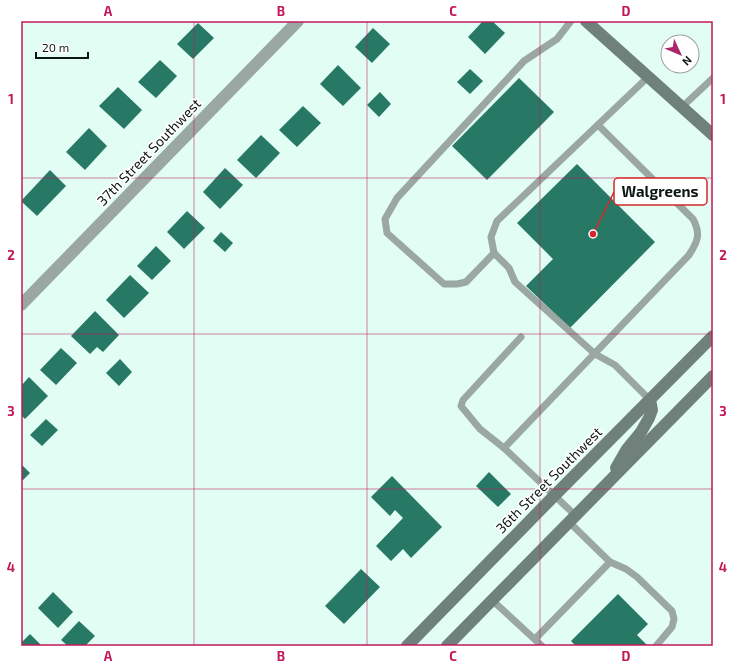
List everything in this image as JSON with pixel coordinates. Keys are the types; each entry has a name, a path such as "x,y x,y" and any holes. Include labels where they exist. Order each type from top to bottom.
{"street":[{"name":"37th Street Southwest","path":"21,305 298,21"},
{"path":"586,21 713,135"},
{"name":"36th Street Southwest","path":"407,646 713,336"},
{"path":"447,646 713,376"},
{"path":"610,480 627,449 641,432 649,418 652,410 650,400"}],"lane":[{"path":"494,253 466,282 444,284 387,233 385,219 397,198 524,61 557,39 571,21"},
{"path":"648,77 497,221 491,237 494,253 508,268 515,282 594,354 615,365 650,400"},
{"path":"682,107 713,78"},
{"path":"504,448 689,255 697,242 698,228 693,218 598,125"},
{"path":"521,337 463,400 461,406 480,429 504,448 555,495 572,518 610,562 626,569 637,577 672,611 674,619 672,627 656,646"},
{"path":"534,639 610,562"},
{"path":"492,600 542,646"}],"building":[{"path":"483,21 492,21 505,33 485,54 468,37"},
{"path":"198,23 214,38 193,59 177,44"},
{"path":"373,28 390,44 372,63 355,47"},
{"path":"160,60 177,76 156,98 138,82"},
{"path":"338,65 361,88 343,106 320,84"},
{"path":"470,69 483,81 470,94 457,82"},
{"path":"519,78 554,112 487,180 452,146"},
{"path":"118,87 142,110 124,129 99,106"},
{"path":"380,92 391,104 379,117 367,105"},
{"path":"303,106 321,123 297,147 279,130"},
{"path":"89,128 107,146 85,170 66,152"},
{"path":"261,135 280,153 256,178 237,160"},
{"path":"577,164 655,242 570,328 526,286 553,259 517,223"},
{"path":"225,168 243,185 220,209 203,192"},
{"path":"50,170 66,186 37,216 21,201"},
{"path":"187,211 205,228 184,249 167,232"},
{"path":"221,232 233,243 225,252 213,241"},
{"path":"156,246 171,261 152,280 137,266"},
{"path":"130,275 149,293 124,318 106,300"},
{"path":"95,311 119,335 103,352 97,347 90,354 71,336"},
{"path":"61,348 77,363 56,385 40,370"},
{"path":"120,359 132,372 119,386 106,373"},
{"path":"29,377 48,396 25,419 21,415 21,386"},
{"path":"46,419 58,430 42,446 30,435"},
{"path":"21,464 30,473 21,482"},
{"path":"489,472 511,494 498,507 476,486"},
{"path":"392,476 442,527 411,558 403,549 391,561 376,546 403,518 395,510 390,516 371,497"},
{"path":"361,569 380,587 344,624 325,606"},
{"path":"53,592 73,612 58,628 38,608"},
{"path":"618,594 648,624 637,635 648,646 576,646 571,641"},
{"path":"79,621 95,636 85,646 68,646 61,640"},
{"path":"30,634 42,646 21,646 21,643"}],"place":[{"name":"Walgreens","path":"593,234"}]}
